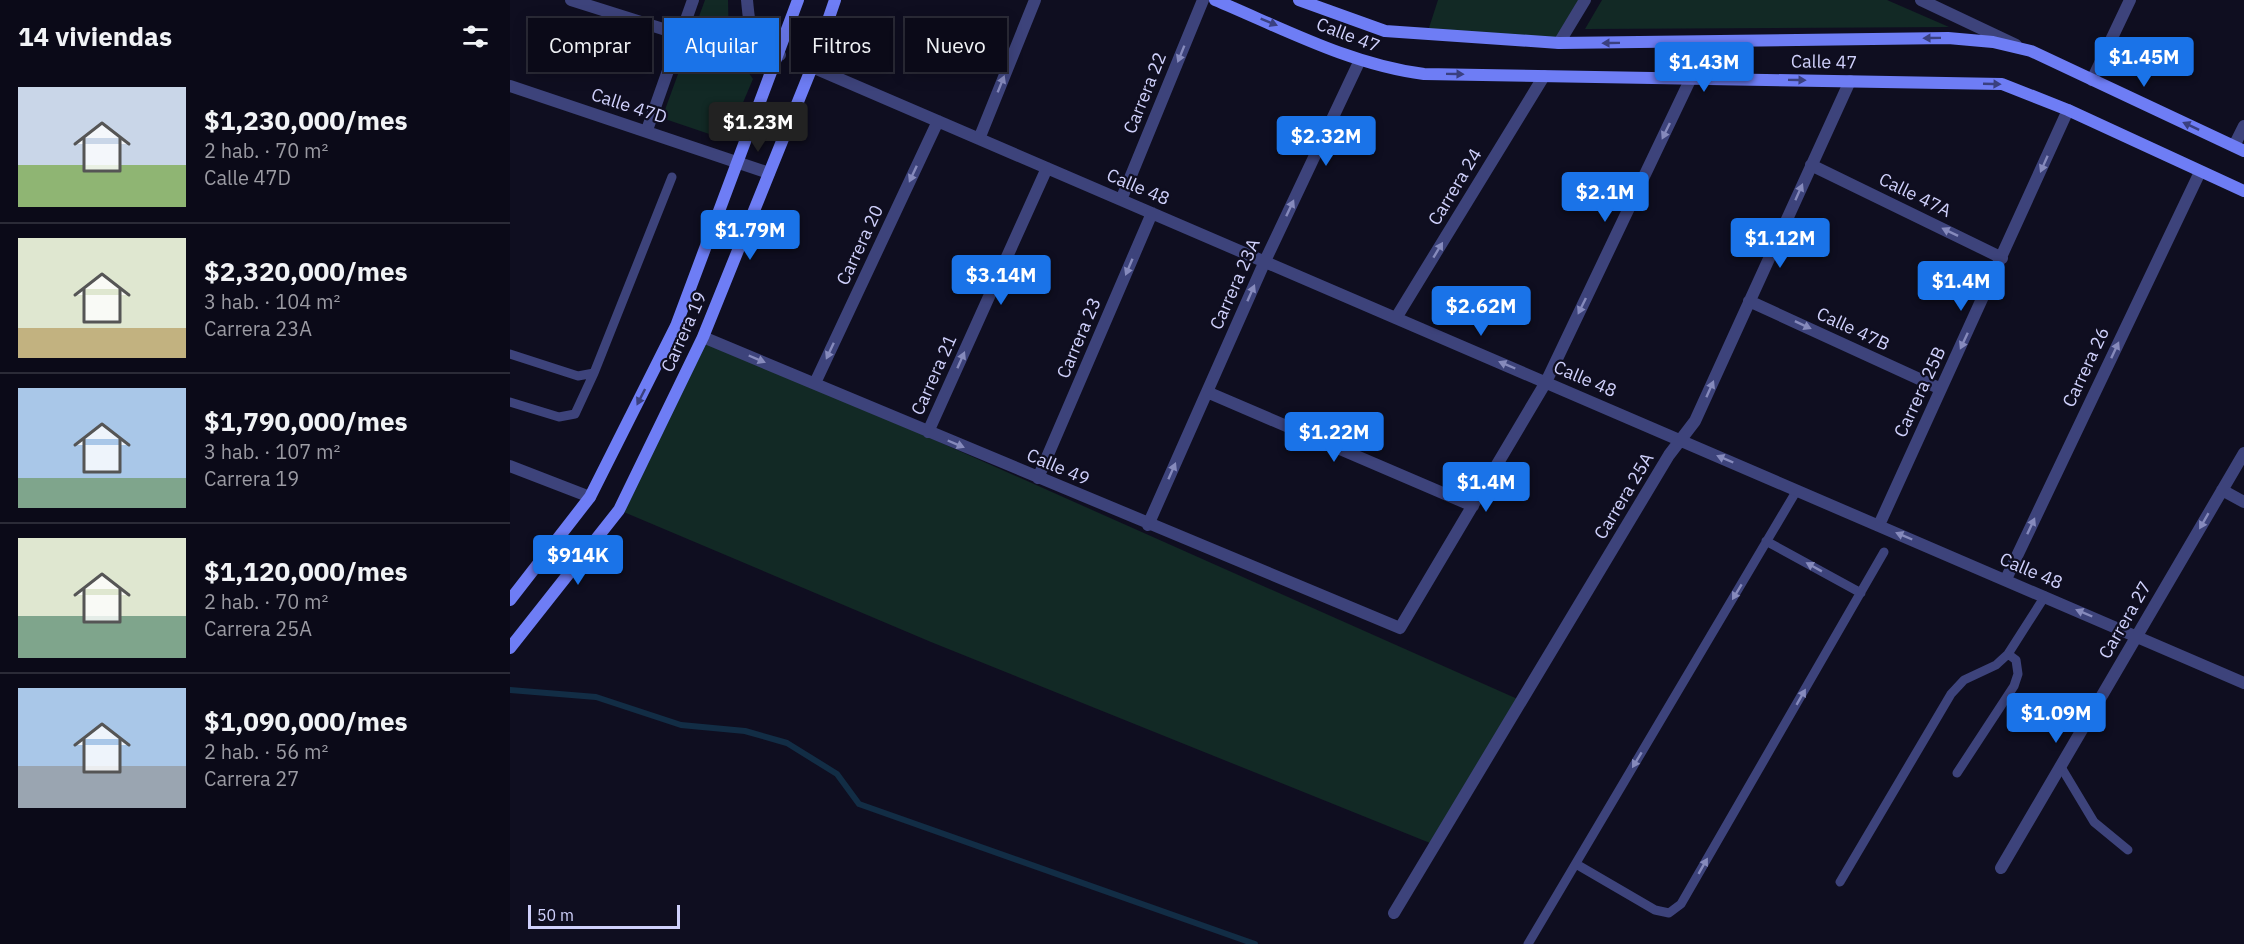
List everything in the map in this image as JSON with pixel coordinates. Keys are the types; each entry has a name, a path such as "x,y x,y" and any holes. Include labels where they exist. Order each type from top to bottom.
{"main road":[{"name":"Carrera 19","path":"510,600 590,497 676,326 737,161 780,55 798,0"},
{"name":"Carrera 19","path":"829,18 835,0"},
{"name":"Calle 47","path":"1215,0 1360,60 1392,70 1424,74 2001,84 2068,110 2244,191"},
{"name":"Calle 47","path":"1299,0 1385,31 1559,43 1948,38 1993,42 2031,51 2239,148"},
{"name":"Carrera 19","path":"512,646 619,510 703,337 810,72"}],"street":[{"path":"572,0 664,29"},
{"path":"687,18 693,0"},
{"path":"747,0 750,29 758,42 780,55"},
{"path":"979,139 1035,0"},
{"name":"Carrera 22","path":"1121,200 1203,0"},
{"path":"1559,43 1586,0"},
{"name":"Calle 47","path":"1921,0 2031,51"},
{"path":"1945,12 1951,0"},
{"path":"2092,80 2130,0"},
{"name":"Carrera 23A","path":"1148,525 1265,261 1360,60"},
{"path":"647,130 668,72"},
{"name":"Calle 48","path":"824,72 2244,682"},
{"name":"Carrera 24","path":"1396,318 1544,76"},
{"path":"1207,392 1473,506 1546,382 1691,78"},
{"name":"Carrera 25A","path":"1394,913 1669,455 1695,421 1850,81"},
{"name":"Calle 47D","path":"510,86 647,130 769,173"},
{"name":"Carrera 25B","path":"1879,525 2068,110"},
{"name":"Carrera 20","path":"815,383 938,121"},
{"path":"2239,148 2244,126"},
{"name":"Calle 47A","path":"1811,165 2002,258"},
{"name":"Carrera 21","path":"928,432 1047,168"},
{"name":"Carrera 26","path":"2006,579 2200,171"},
{"name":"Carrera 23","path":"1038,478 1152,213"},
{"name":"Calle 47B","path":"1749,301 1941,389"},
{"name":"Calle 49","path":"703,337 1148,525 1400,628 1473,506"},
{"name":"Carrera 27","path":"2001,868 2244,453"},
{"path":"510,466 590,497"},
{"path":"2222,490 2244,502"}],"lane":[{"path":"510,402 560,417 575,414 594,373 672,177"},
{"path":"510,354 578,376 594,373"},
{"path":"1528,944 1797,490"},
{"path":"1766,541 1861,593"},
{"path":"1576,864 1655,910 1670,913 1681,904 1884,552"},
{"path":"1840,882 1952,694 1964,680 1996,666 2008,654 2045,596"},
{"path":"1957,773 2014,686 2018,674 2016,660 2008,654"},
{"path":"2061,766 2094,822 2128,850"}],"green space":[{"path":"705,0 728,0 728,18 698,18"},
{"path":"1438,0 1585,0 1559,43 1427,34"},
{"path":"1602,0 1887,0 1949,27 1585,29"},
{"path":"679,72 748,72 753,79 727,140 662,118"},
{"path":"703,337 1522,701 1435,845 931,642 619,510"}],"waterway":[{"path":"510,690 596,697 681,725 745,731 787,743 837,774 859,804 1255,944"}]}
